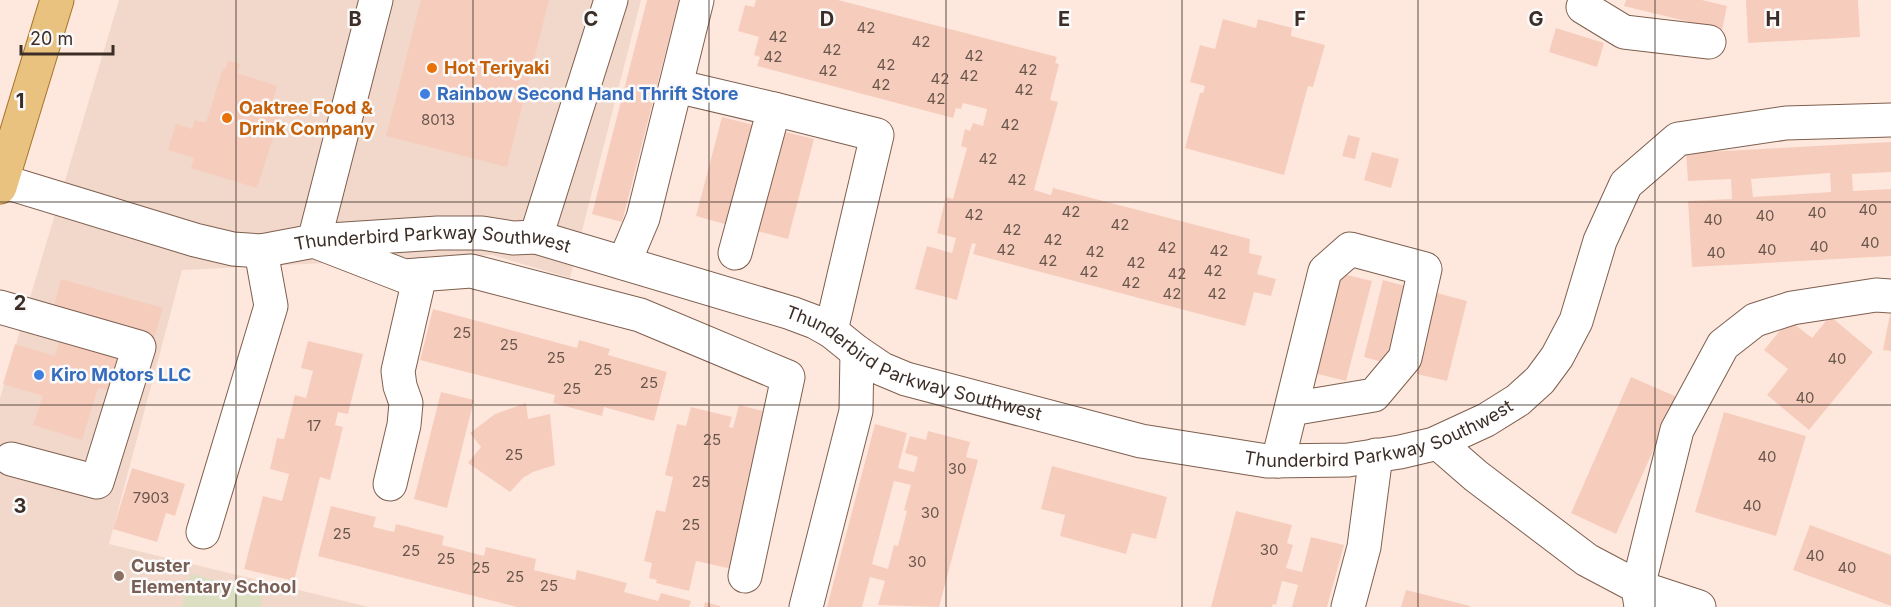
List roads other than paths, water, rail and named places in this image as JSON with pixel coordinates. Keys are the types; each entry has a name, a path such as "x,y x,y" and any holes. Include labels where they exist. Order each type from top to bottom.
{"main road":[{"path":"1,184 50,2"}],"street":[{"path":"376,0 314,241 404,276 471,271 640,315 788,378 745,576"},
{"path":"536,237 611,0"},
{"path":"624,263 644,218 697,0"},
{"path":"1576,2 1623,32 1709,42"},
{"path":"676,86 877,135 831,331"},
{"path":"735,253 774,109"},
{"name":"Thunderbird Parkway Southwest","path":"1,184 233,249 261,251 314,241 438,233 482,233 513,238 536,237 791,313 831,331 882,369 906,379 1019,410 1141,441 1267,461 1348,459 1438,443 1486,420 1518,400 1540,380 1557,357 1576,321 1600,241 1626,184 1678,139 1786,123 1891,120"},
{"path":"1278,461 1325,272 1350,249 1425,269 1405,358 1374,395 1291,409"},
{"path":"203,532 271,306 261,251"},
{"path":"390,484 405,425 406,403 398,371 420,275"},
{"path":"1639,597 1677,430 1723,345 1755,320 1792,308 1876,295 1891,296"},
{"path":"0,307 138,347 97,482 11,459"},
{"path":"806,607 856,411 857,352"},
{"path":"1438,443 1476,476 1639,597 1700,607"},
{"path":"1348,607 1364,547 1376,455"}],"place":[{"name":"Hot Teriyaki","path":"432,68"},
{"name":"Rainbow Second Hand Thrift Store","path":"425,94"},
{"name":"Oaktree Food & Drink Company","path":"227,118"},
{"name":"Kiro Motors LLC","path":"39,375"},
{"name":"Custer Elementary School","path":"119,576"}]}
